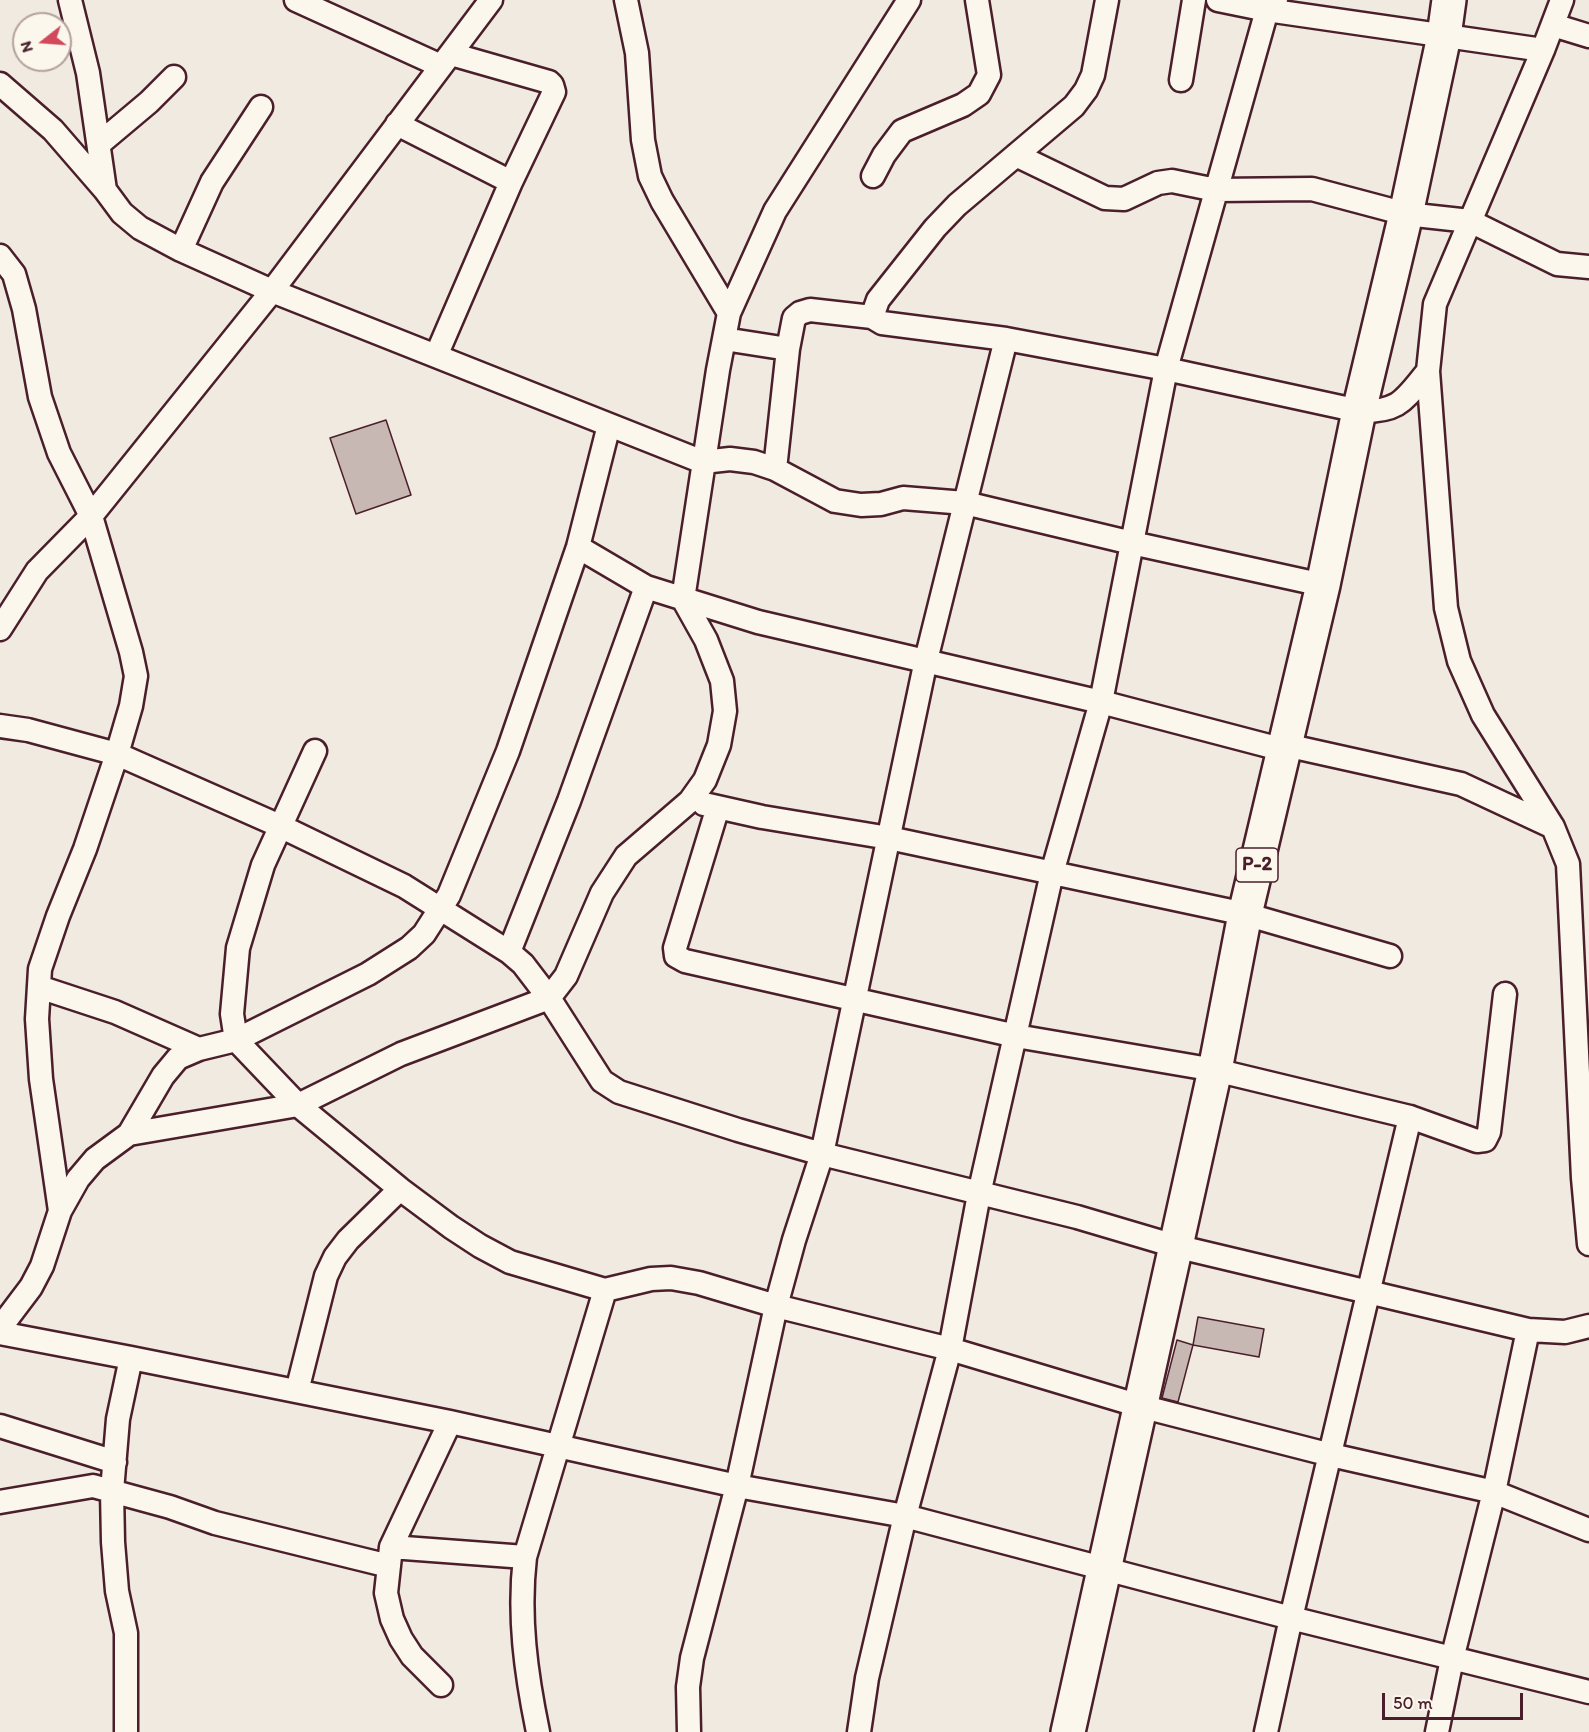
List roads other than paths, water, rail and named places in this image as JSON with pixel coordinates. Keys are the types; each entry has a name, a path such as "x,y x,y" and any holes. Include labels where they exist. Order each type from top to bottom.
{"highway":[{"name":"P-2","path":"1068,1732 1215,1070 1245,914 1323,585 1359,411 1406,214 1444,36 1449,0"}],"street":[{"path":"69,0 88,73 105,190"},
{"path":"296,0 446,60 549,82 552,85 554,92 511,182 436,356"},
{"path":"0,629 37,571 91,516 272,291 491,0"},
{"path":"626,0 636,53 643,140 650,176 662,201 729,313"},
{"path":"129,1134 298,1105 401,1054 549,998 566,976 602,893 626,856 690,801 705,780 719,745 725,711 722,681 706,640 683,599 703,462 729,313 775,211 909,0"},
{"path":"873,176 884,155 902,131 963,105 979,94 988,75 977,0"},
{"path":"872,317 878,300 935,228 957,205 1074,106 1086,90 1093,75 1107,0"},
{"path":"1181,80 1194,0"},
{"path":"1218,0 1271,5 1444,36 1544,50"},
{"path":"1562,0 1544,50 1435,304 1428,370 1446,608 1459,661 1483,716 1553,827 1568,864 1583,1178 1589,1244"},
{"path":"859,1732 867,1678 905,1516 950,1349 979,1194 1052,873 1101,702 1166,369 1271,5"},
{"path":"1553,25 1589,36"},
{"path":"99,144 149,102 174,77"},
{"path":"2,93 53,130 122,213 140,228 181,250 272,291 703,462 730,459 754,462 775,469 835,501 861,505 881,504 903,498 965,503 1323,585"},
{"path":"181,250 212,182 261,107"},
{"path":"397,124 511,182"},
{"path":"1016,155 1105,198 1124,199 1158,183 1172,181 1216,190 1312,189 1406,214 1470,221 1557,264 1589,267"},
{"path":"0,256 14,274 24,309 40,397 58,453 91,516 131,652 135,676 131,706 117,754 85,849 40,969 37,1019 41,1080 60,1211"},
{"path":"775,469 788,349 795,318 810,310 872,317 882,323 1006,339 1166,369 1359,411 1382,412 1395,406 1408,395 1428,370"},
{"path":"724,339 788,349"},
{"path":"688,1732 688,1687 692,1658 737,1486 776,1306 794,1240 822,1154 926,660 1006,339"},
{"path":"0,1328 32,1287 42,1266 60,1211 78,1179 95,1159 129,1134 163,1076 178,1058 199,1049 236,1040 368,974 409,948 424,934 441,909 449,895 508,751 578,547 609,425"},
{"path":"578,547 646,587 758,622 1101,702 1284,750 1299,748 1461,784 1553,827"},
{"path":"509,952 568,801 646,587"},
{"path":"0,726 28,730 117,754 280,825 404,886 509,952 523,964 549,998 602,1081 619,1092 822,1154 1077,1217 1175,1246 1528,1330 1565,1332 1589,1326"},
{"path":"315,751 263,865 238,948 232,1014 236,1040 298,1105 400,1189 451,1227 510,1262 605,1290 651,1279 671,1278 699,1283 776,1306 950,1349 1140,1406 1331,1455 1494,1492 1589,1530"},
{"path":"690,801 762,817 889,838 1245,914 1390,956"},
{"path":"718,807 675,948 676,956 685,961 1016,1036 1215,1070 1410,1117 1478,1141 1485,1140 1489,1132 1505,994"},
{"path":"39,987 115,1011 199,1049"},
{"path":"1266,1732 1410,1117"},
{"path":"297,1391 326,1276 334,1257 400,1189"},
{"path":"538,1732 527,1677 523,1630 521,1588 525,1557 605,1290"},
{"path":"1437,1732 1452,1659 1494,1492 1528,1330"},
{"path":"0,1334 450,1422 737,1486 905,1516 1291,1618 1589,1692"},
{"path":"126,1732 126,1633 117,1592 112,1491 118,1419 131,1358"},
{"path":"441,1685 412,1656 392,1619 386,1593 390,1556 450,1422"},
{"path":"0,1426 115,1462"},
{"path":"0,1502 93,1486 170,1507 215,1523 390,1556 525,1557"}]}
